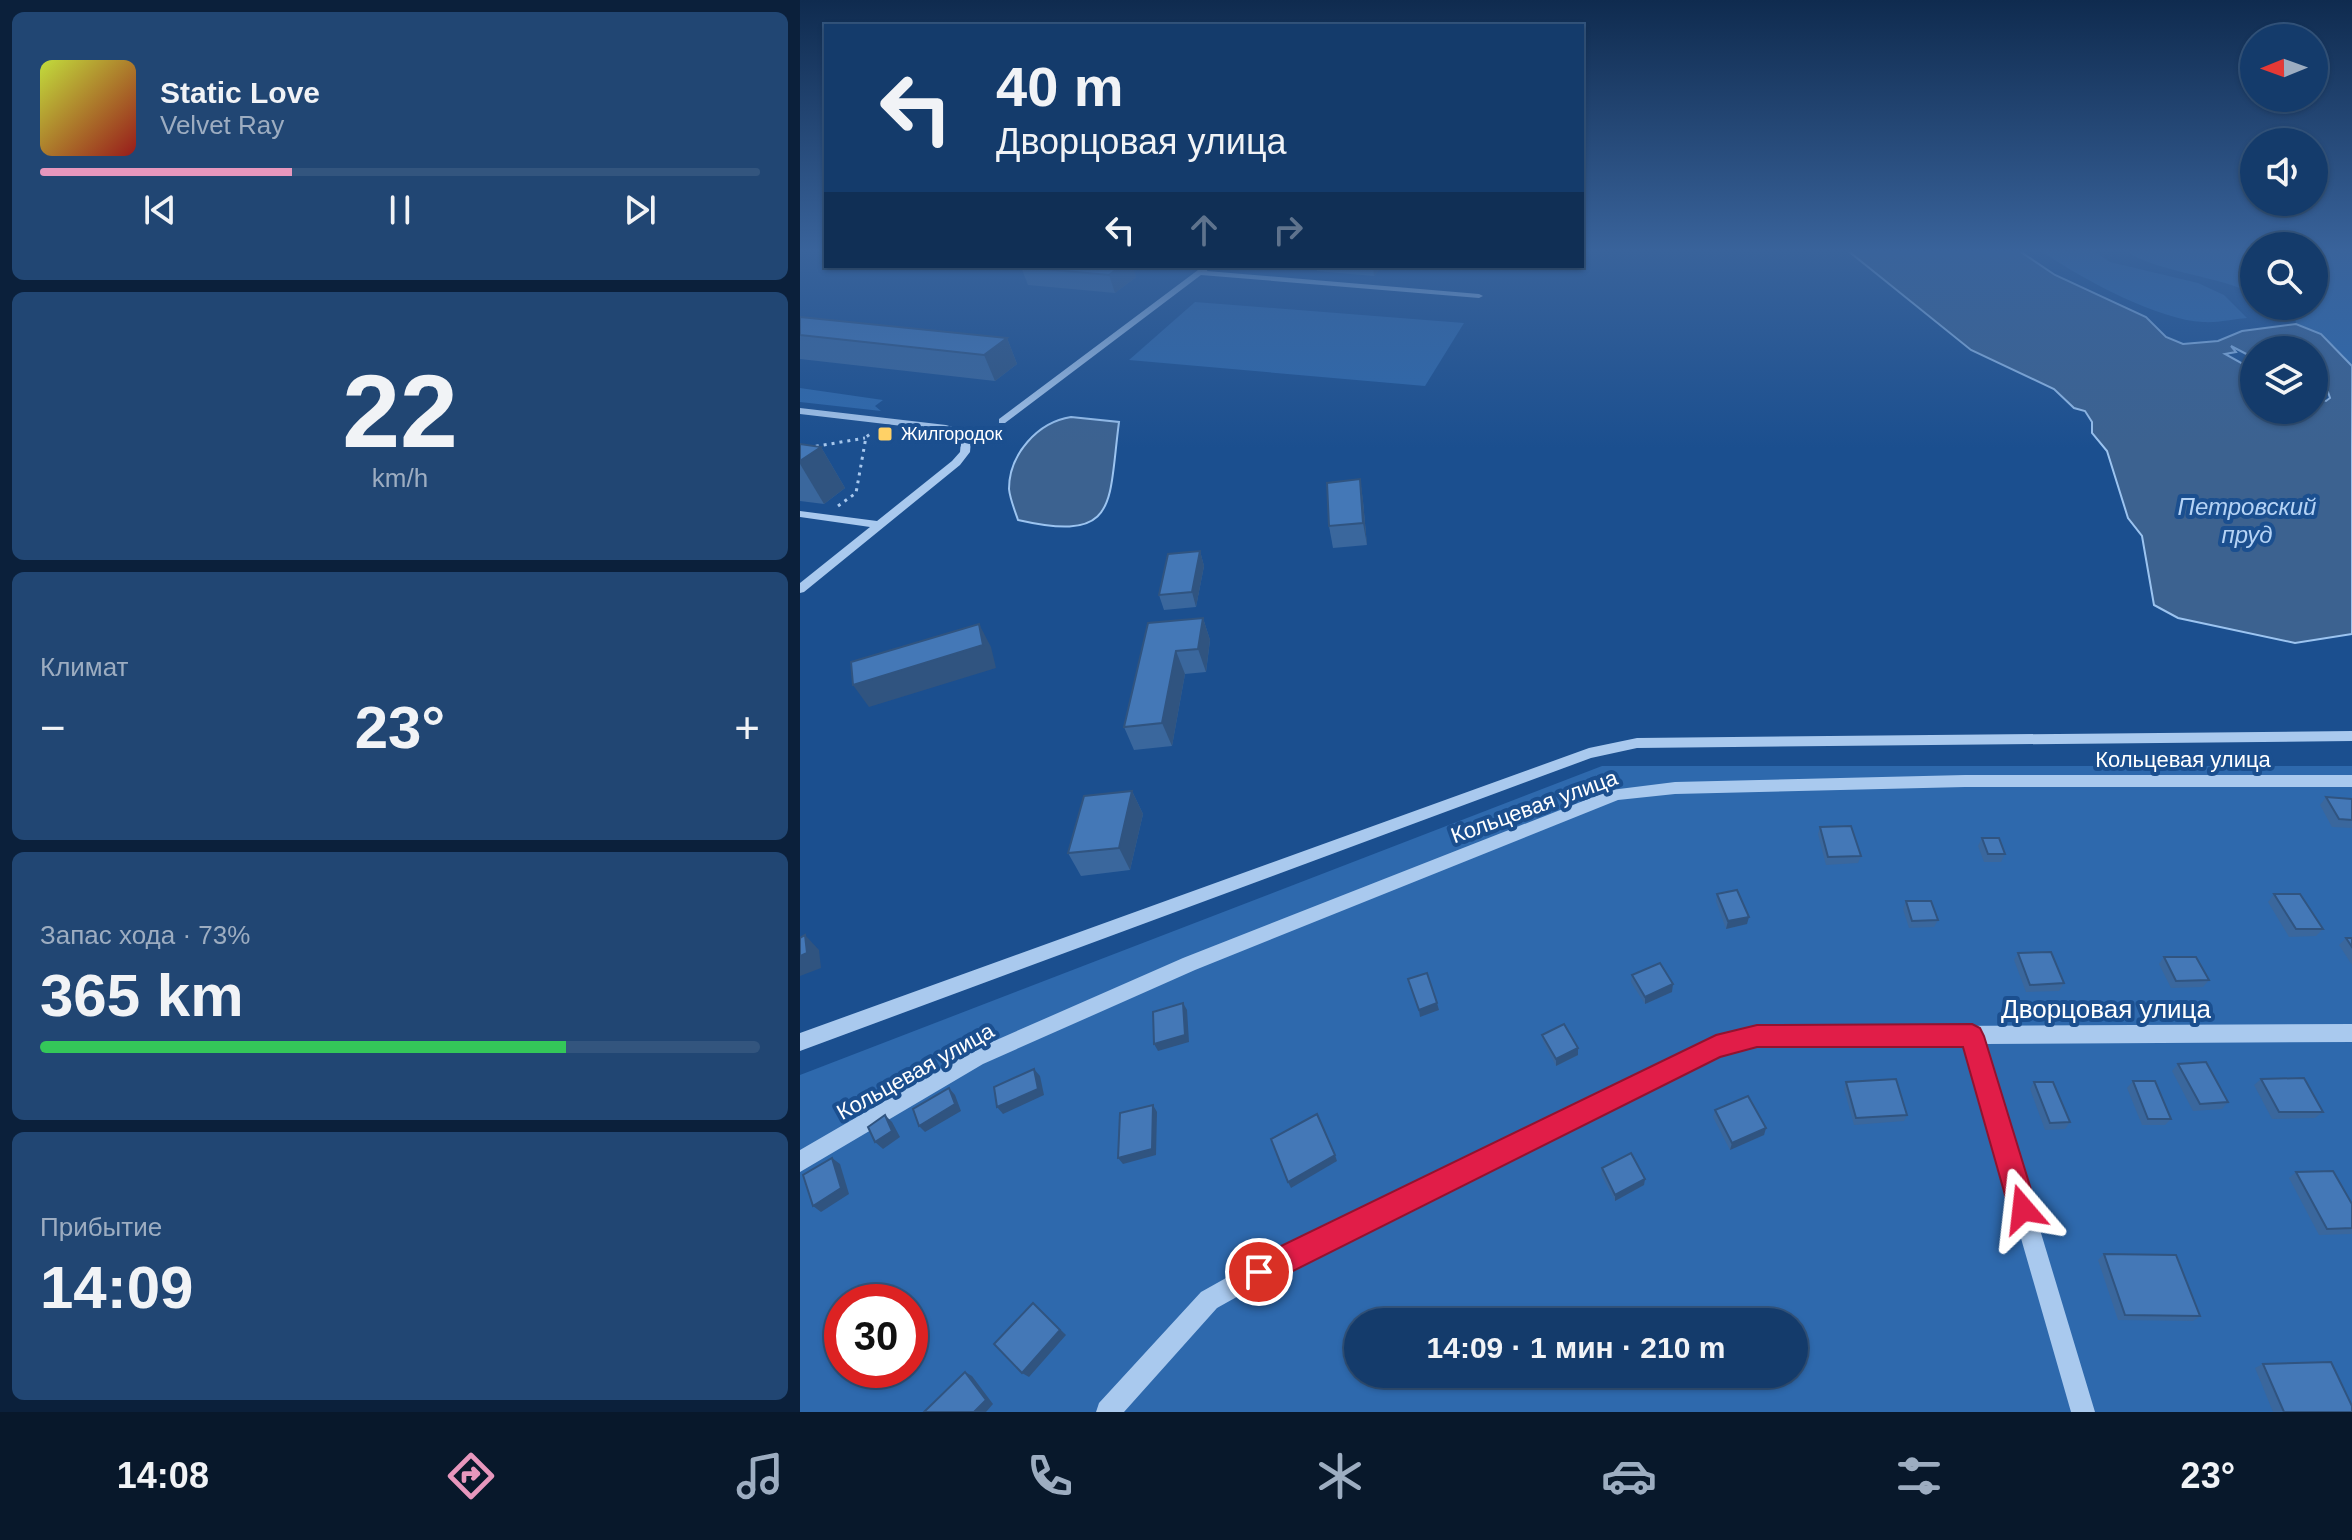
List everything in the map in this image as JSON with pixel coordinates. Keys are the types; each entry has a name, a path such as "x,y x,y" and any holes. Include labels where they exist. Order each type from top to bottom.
{"street":[{"path":"1002,421 1141,316"},
{"path":"800,411 946,428 958,432 966,440 965,452 956,463 800,589"},
{"path":"800,514 879,525"},
{"path":"800,1042 1589,753 1637,743 2352,736"},
{"name":"Кольцевая улица","path":"800,1162 976,1058 1189,964 1616,794 1675,788 1965,781 2352,781"},
{"name":"Дворцовая улица","path":"1108,1412 1209,1300 1259,1272 1716,1046 1757,1036 2352,1033"},
{"path":"1972,1036 2083,1412"}],"path":[{"path":"800,449 866,437 877,429 865,427 872,419"},
{"path":"821,517 856,493 866,437"}],"shaded area":[{"path":"1179,316 1373,316 1464,323 1425,386 1129,360"},
{"path":"2171,316 2240,316 2240,319 2203,322"},
{"path":"2352,316 2352,366 2328,341 2328,336 2296,324 2295,320"},
{"path":"800,388 883,400 875,406 881,411 800,402"},
{"path":"1602,766 2352,766 2352,1412 800,1412 800,1075"}],"water":[{"name":"Петровский пруд","path":"1929,316 2144,316 2166,337 2183,344 2218,341 2242,331 2296,324 2321,334 2323,336 2240,336 2240,351 2231,346 2236,352 2225,354 2240,362 2240,424 2328,424 2328,341 2352,366 2352,634 2295,643 2178,618 2154,605 2142,536 2128,518 2107,451 2092,433 2092,422 2085,411 2074,408 2054,389 1971,350"},
{"path":"1071,417 1119,422 1113,476 1102,511 1091,521 1075,526 1051,526 1018,520 1009,489 1010,476 1020,452 1047,425"}],"building":[{"path":"800,317 1007,338 984,355 800,335"},
{"path":"800,444 821,447 800,461"},
{"path":"1360,479 1363,523 1329,526 1327,483"},
{"path":"1200,551 1192,592 1159,595 1168,554"},
{"path":"1203,618 1198,649 1176,651 1162,723 1124,727 1148,623"},
{"path":"979,624 983,645 853,685 851,662"},
{"path":"1132,791 1119,848 1068,853 1084,796"},
{"path":"2326,797 2352,799 2352,820 2339,819"},
{"path":"1851,826 1861,856 1828,857 1820,827"},
{"path":"1982,838 1999,838 2005,854 1988,854"},
{"path":"1737,890 1749,917 1728,921 1717,894"},
{"path":"2274,894 2300,894 2323,929 2296,929"},
{"path":"1906,901 1931,901 1938,920 1912,921"},
{"path":"805,935 807,953 800,956 800,938"},
{"path":"2051,952 2064,983 2030,985 2018,953"},
{"path":"2164,957 2196,957 2209,980 2176,981"},
{"path":"1660,963 1673,984 1645,997 1632,975"},
{"path":"1427,973 1437,1003 1419,1010 1408,979"},
{"path":"1183,1003 1185,1035 1154,1044 1153,1012"},
{"path":"1564,1024 1578,1048 1556,1059 1542,1035"},
{"path":"2206,1062 2228,1102 2200,1104 2178,1064"},
{"path":"1034,1069 1038,1089 997,1107 994,1087"},
{"path":"2304,1078 2323,1112 2279,1112 2261,1079"},
{"path":"1896,1079 1907,1115 1856,1118 1846,1082"},
{"path":"2133,1081 2155,1081 2171,1119 2148,1119"},
{"path":"2034,1082 2053,1082 2070,1122 2050,1123"},
{"path":"949,1088 955,1104 919,1126 913,1109"},
{"path":"1748,1096 1766,1128 1732,1143 1715,1110"},
{"path":"1153,1105 1152,1149 1118,1158 1120,1113"},
{"path":"1317,1114 1335,1155 1288,1182 1271,1139"},
{"path":"885,1115 892,1131 875,1142 868,1127"},
{"path":"1631,1153 1645,1179 1615,1195 1602,1168"},
{"path":"832,1158 841,1188 813,1206 803,1175"},
{"path":"2333,1171 2352,1204 2352,1228 2327,1229 2296,1172"},
{"path":"2104,1254 2176,1255 2200,1316 2125,1315"},
{"path":"1033,1303 1060,1330 1022,1373 994,1344"},
{"path":"2331,1362 2352,1412 2284,1412 2263,1364"},
{"path":"965,1372 986,1400 974,1412 924,1412"}],"place":[{"name":"Жилгородок","path":"885,434"}],"route":[{"path":"1259,1272 1716,1046 1757,1036 1972,1036 2023,1209"}]}
